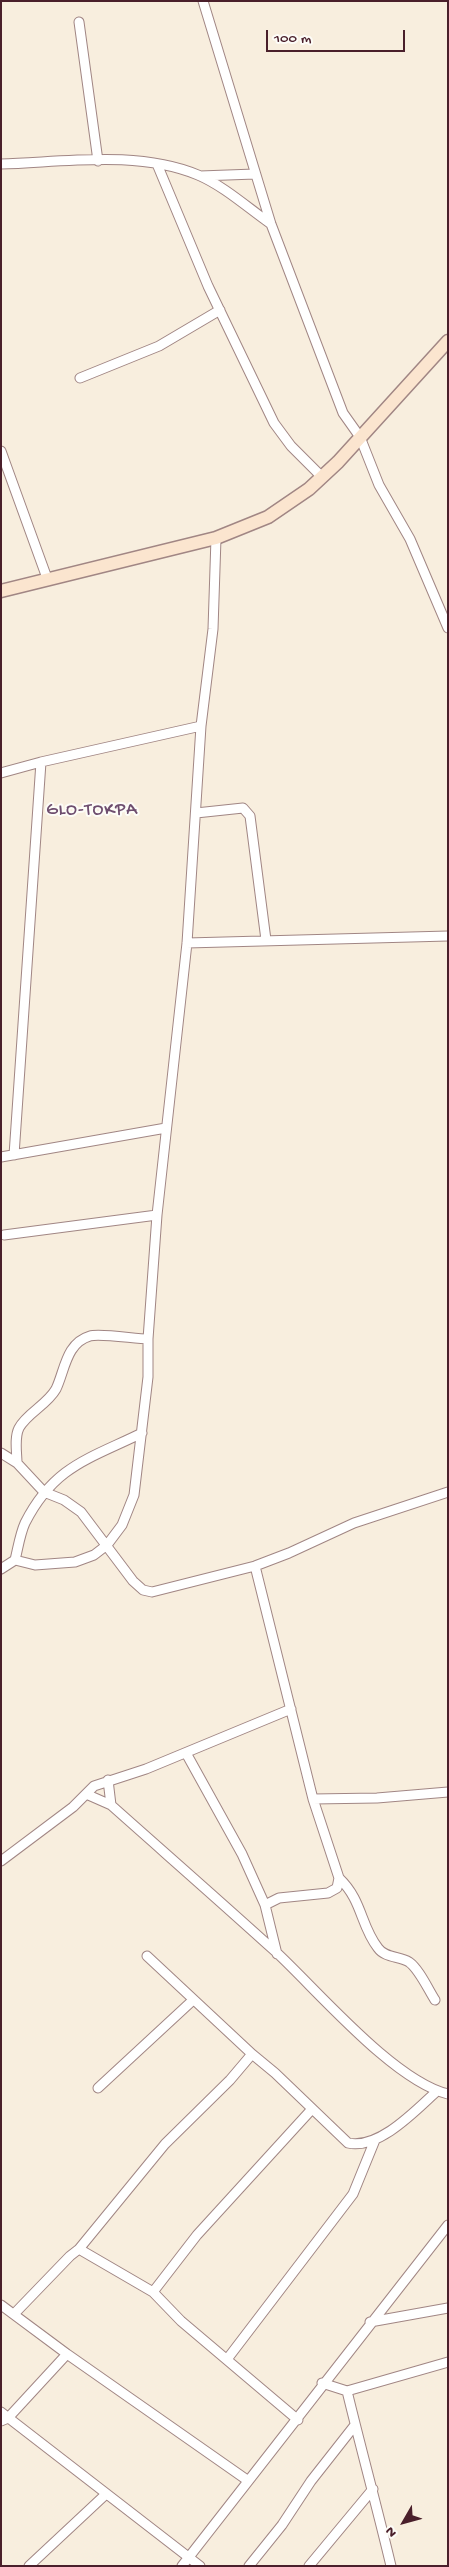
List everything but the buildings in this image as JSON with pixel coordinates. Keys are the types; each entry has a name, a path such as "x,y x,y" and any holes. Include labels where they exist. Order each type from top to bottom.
{"main road":[{"path":"1,591 47,578 216,538 268,517 309,489 322,477 448,341"}],"street":[{"path":"203,1 230,82 254,174 343,413 360,438 379,485 410,539 448,628"},
{"path":"79,22 98,161"},
{"path":"1,164 98,161 157,164 177,168 200,176 272,224"},
{"path":"157,164 220,310 278,430 322,477"},
{"path":"200,176 254,174"},
{"path":"80,378 159,346 220,310"},
{"path":"1,452 47,578"},
{"path":"15,1560 35,1565 75,1562 94,1555 107,1545 122,1525 134,1494 148,1377 148,1339 156,1215 187,942 201,726 213,629 216,538"},
{"path":"1,773 41,762 201,726"},
{"path":"14,1155 41,762"},
{"path":"196,813 243,808 250,816 266,940"},
{"path":"187,942 448,936"},
{"path":"1,1158 166,1128"},
{"path":"4,1235 156,1215"},
{"path":"17,1463 17,1435 19,1427 50,1399 69,1352 77,1343 91,1335 148,1339"},
{"path":"1,1569 15,1560 24,1524 44,1492 68,1468 142,1433"},
{"path":"1,1453 17,1463 44,1492 64,1500 80,1512 133,1581 143,1590 152,1592 255,1566 289,1554 354,1523 448,1492"},
{"path":"255,1566 313,1799 339,1878 358,1901 378,1949 385,1954 410,1963 435,2000"},
{"path":"1,1861 73,1807 94,1786 146,1768 291,1710"},
{"path":"186,1752 242,1854 265,1905 277,1954"},
{"path":"108,1780 111,1805"},
{"path":"313,1799 377,1798 448,1792"},
{"path":"86,1794 111,1805 277,1954 394,2065 437,2091 448,2094"},
{"path":"265,1905 279,1898 328,1893 337,1888 339,1878"},
{"path":"147,1956 348,2144 358,2146 375,2140 394,2128 437,2091"},
{"path":"98,2088 192,2000"},
{"path":"14,2314 79,2249 165,2144 230,2080 252,2054"},
{"path":"153,2292 197,2234 312,2109"},
{"path":"228,2358 353,2194 375,2140"},
{"path":"182,2566 246,2480 298,2420 322,2383 448,2225"},
{"path":"79,2249 153,2292 182,2321 228,2358 298,2420"},
{"path":"1,2305 67,2354 246,2480"},
{"path":"370,2322 448,2308"},
{"path":"67,2354 4,2417 200,2566"},
{"path":"322,2383 347,2391 448,2362"},
{"path":"347,2391 391,2566"},
{"path":"249,2566 282,2525 311,2482 356,2425"},
{"path":"309,2566 373,2489"},
{"path":"29,2566 105,2495"}],"district":[{"name":"GLO-TOKPA","path":"92,811"}]}
